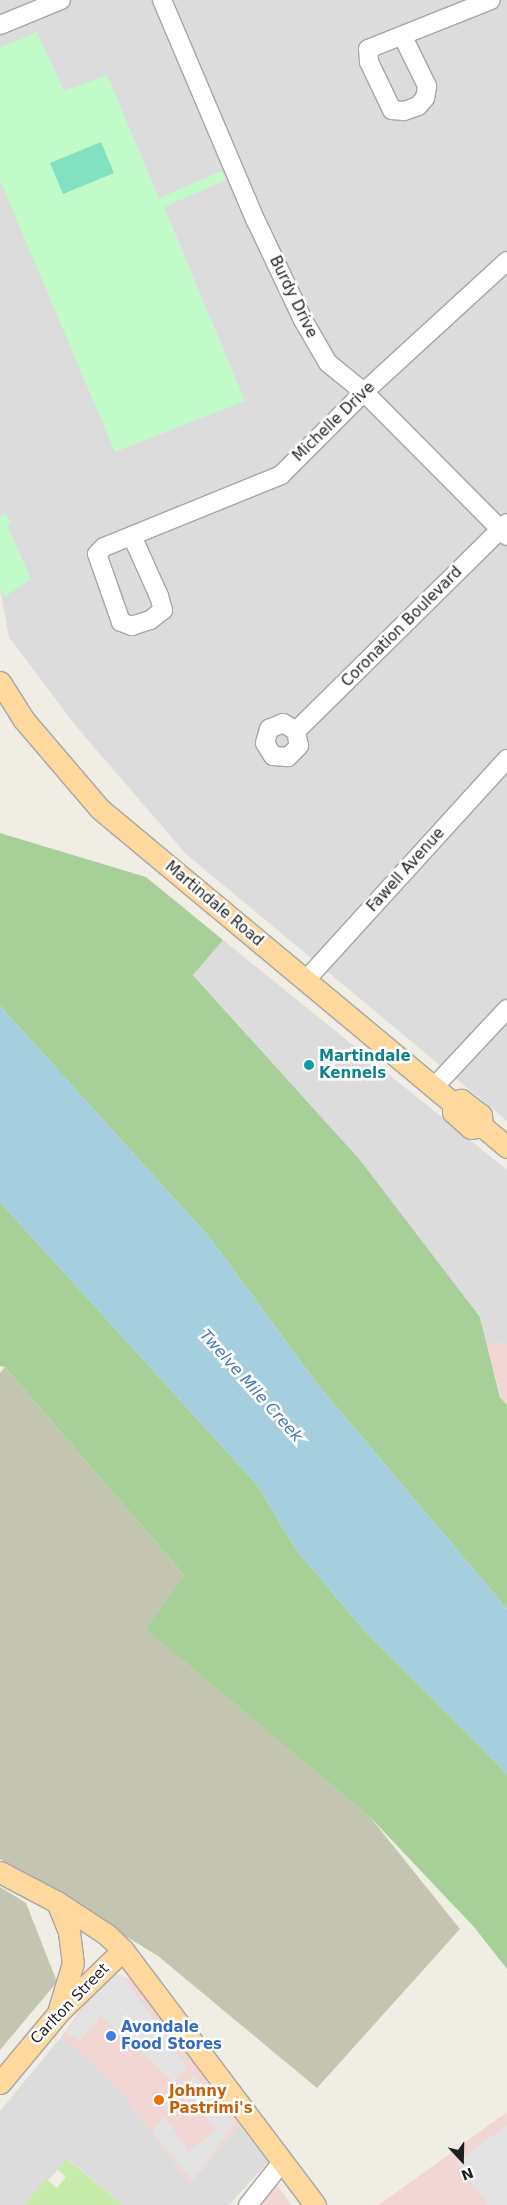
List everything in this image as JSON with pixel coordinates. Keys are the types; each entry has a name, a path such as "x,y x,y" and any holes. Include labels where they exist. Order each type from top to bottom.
{"main road":[{"name":"Martindale Road","path":"0,682 30,727 100,809 453,1103 461,1100 481,1115 482,1126 507,1148"},
{"path":"0,1872 56,1902 106,1934 123,1950 315,2205"},
{"path":"56,1902 69,1932 73,1963 59,2012"},
{"name":"Carlton Street","path":"0,2083 59,2012 123,1950"}],"street":[{"path":"0,25 61,0"},
{"name":"Burdy Drive","path":"162,0 256,221 303,320 328,363 364,392 505,530"},
{"path":"403,36 491,0"},
{"name":"Michelle Drive","path":"132,536 159,596 162,610 150,620 132,626 121,622 97,554 104,547 281,475 364,392 507,261"},
{"name":"Coronation Boulevard","path":"296,731 505,530"},
{"name":"Fawell Avenue","path":"305,981 507,759"},
{"path":"434,1086 507,1009"},
{"path":"248,2205 283,2161"}],"shaded area":[{"path":"0,0 507,0 507,1121 186,854 75,725 9,637 0,588"},
{"path":"223,940 507,1170 507,1343 487,1344 480,1317 360,1160 193,974"},
{"path":"507,1343 507,1405 501,1397 487,1344"},
{"path":"5,1367 184,1575 147,1629 370,1817 460,1929 317,2088 158,1956 0,1859 0,1373"},
{"path":"0,1887 26,1903 57,1982 0,2050"},
{"path":"107,1972 134,1980 239,2125 190,2185 124,2095 62,2036"},
{"path":"110,1975 122,1975 188,2068 174,2082 101,2016 79,2042 66,2032"},
{"path":"62,2036 124,2095 190,2185 239,2125 268,2162 229,2205 123,2205 68,2159 25,2205 0,2205 0,2111"},
{"path":"195,2075 234,2125 192,2181 152,2131 164,2116 189,2151 216,2130 182,2085"},
{"path":"507,2112 507,2205 379,2205"},
{"path":"507,2125 507,2205 488,2205 456,2162"},
{"path":"275,2182 291,2205 258,2205"}],"green space":[{"path":"37,32 64,91 107,75 159,198 222,171 226,180 164,207 245,401 115,452 0,180 0,48"},
{"path":"101,142 114,173 63,194 50,163"},
{"path":"6,513 11,523 7,525 31,579 4,597 0,588 0,517"},
{"path":"0,833 146,877 223,940 193,975 360,1160 480,1317 500,1397 507,1405 507,1609 318,1385 210,1238 0,1006"},
{"path":"0,1202 258,1486 295,1548 362,1628 507,1774 507,1969 474,1927 370,1817 146,1629 184,1575 5,1367 0,1366"},
{"path":"67,2159 123,2205 25,2205 46,2179 57,2188 66,2177 58,2170"}],"water":[{"name":"Twelve Mile Creek","path":"0,1006 210,1238 318,1385 507,1609 507,1774 362,1628 295,1548 258,1486 0,1202"}],"place":[{"name":"Martindale Kennels","path":"309,1065"},
{"name":"Avondale Food Stores","path":"111,2036"},
{"name":"Johnny Pastrimi's","path":"159,2100"}]}
